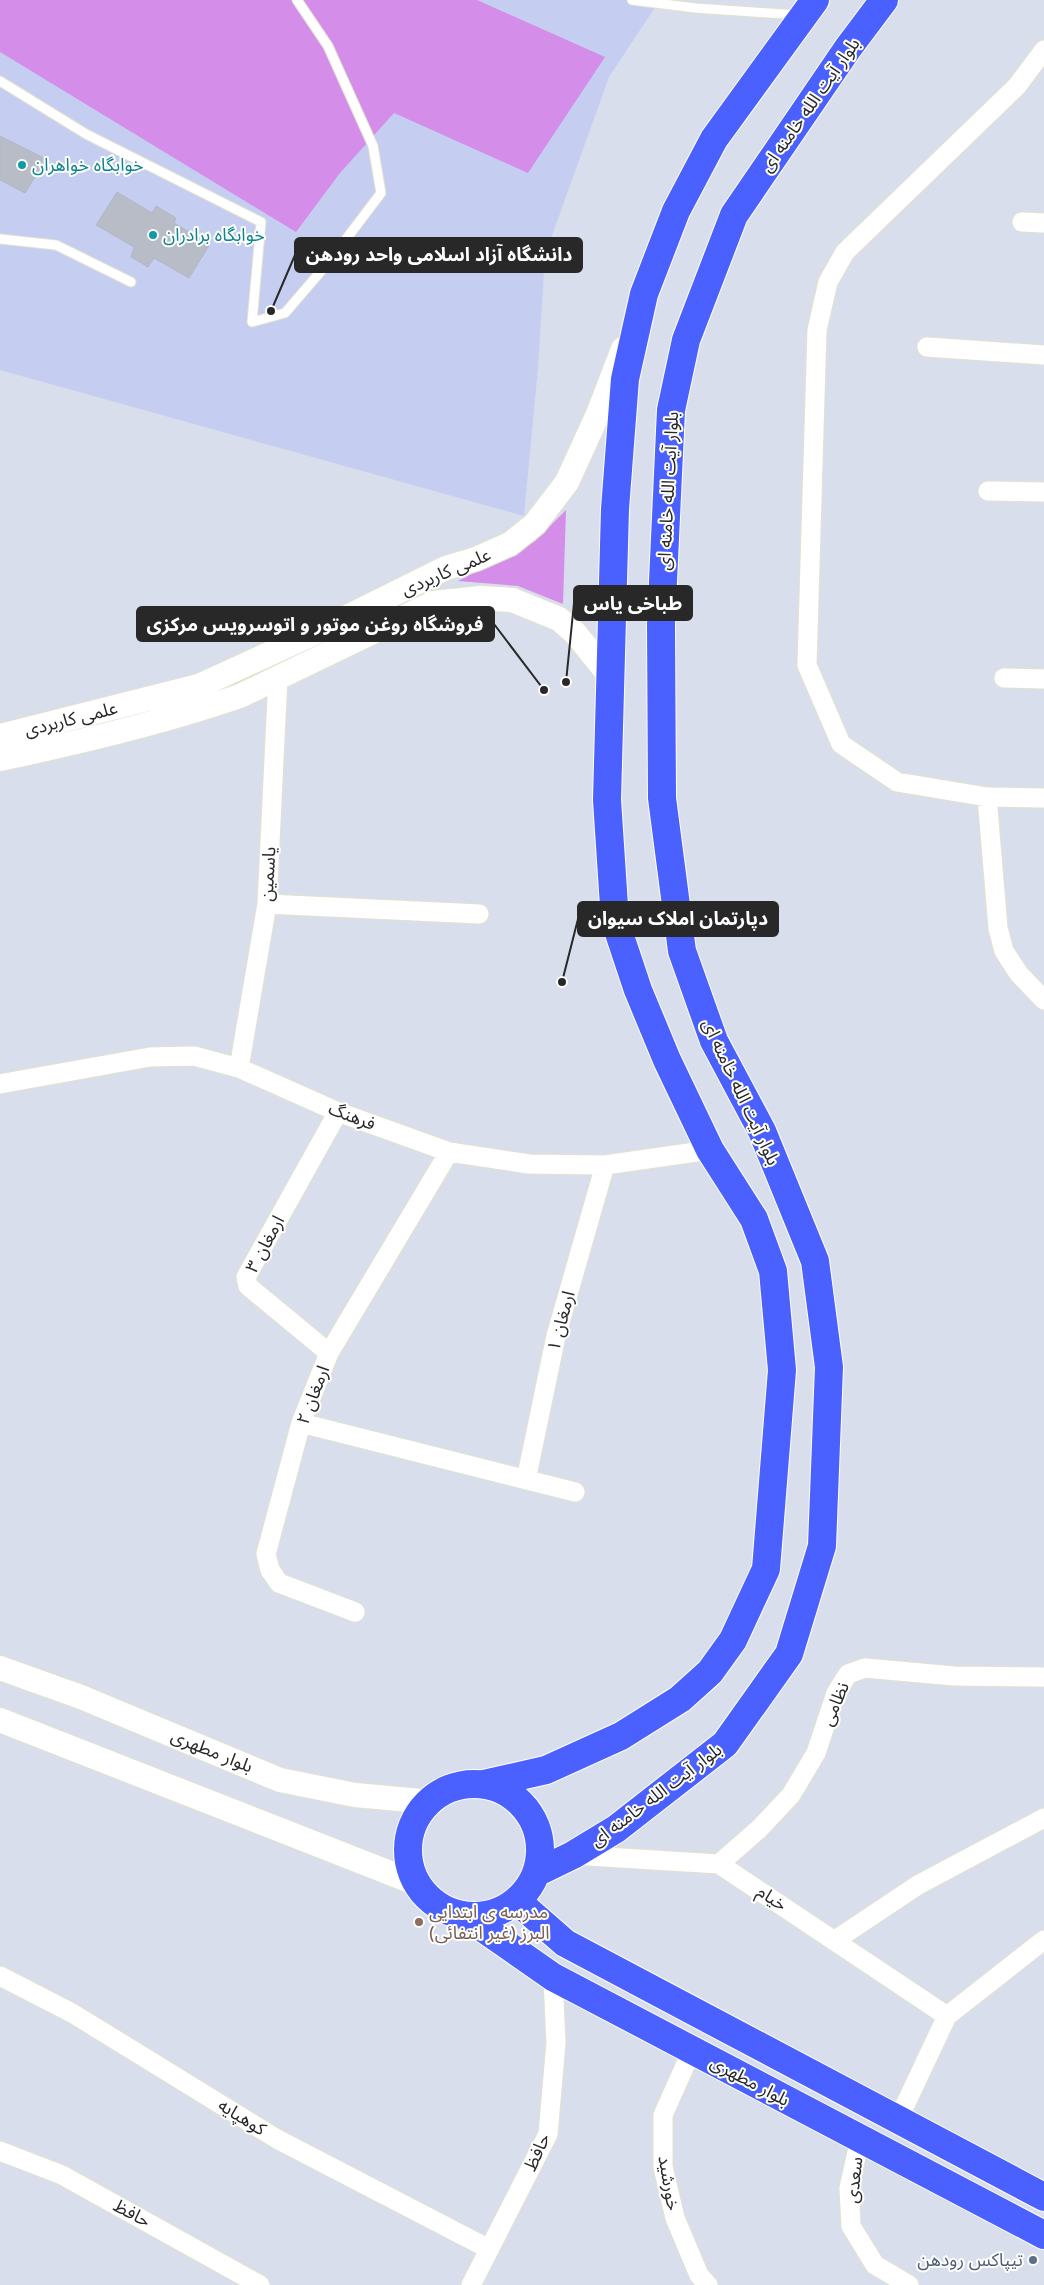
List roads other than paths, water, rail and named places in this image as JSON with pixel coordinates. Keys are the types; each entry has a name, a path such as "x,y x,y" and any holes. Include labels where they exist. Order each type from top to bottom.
{"main road":[{"name":"بلوار آیت الله خامنه ای","path":"536,1873 573,1856 616,1829 725,1744 789,1654 822,1546 829,1367 815,1260 762,1131 714,1041 682,951 662,798 661,624 671,410 686,340 734,215 848,48 884,0"},
{"path":"484,1784 502,1790 519,1801 531,1816 539,1835 540,1854 536,1873 528,1888 517,1900 501,1910 482,1915 464,1914 446,1909 430,1898 418,1884 411,1867 408,1848 411,1830 420,1813 432,1799 456,1786 484,1784 546,1770 621,1736 680,1699 710,1672 733,1640 766,1569 782,1370 773,1271 754,1219 710,1150 667,1060 645,1007 615,922 607,800 610,676 615,509 625,379 644,294 676,211 714,139 809,8"},
{"name":"بلوار مطهری","path":"517,1900 565,1943 1044,2197"},
{"name":"بلوار مطهری","path":"464,1914 553,1977 1044,2236"}],"street":[{"path":"1044,50 1017,86 845,252 828,282 817,330 807,666 841,744 896,782 987,798 1044,798"},
{"path":"1022,222 1044,223"},
{"name":"علمی کاربردی","path":"0,736 199,686 321,630 446,568 476,559 510,544 535,524 567,482 598,414 644,294"},
{"path":"927,347 1044,355"},
{"path":"988,492 1044,492"},
{"name":"علمی کاربردی","path":"0,759 93,739 240,696 433,603 481,598 512,600 559,619 575,633 610,676"},
{"name":"یاسمین","path":"239,1068 267,904 278,677"},
{"path":"1004,678 1044,679"},
{"path":"84,716 93,739"},
{"path":"987,798 998,928 1004,951 1019,974 1044,1000"},
{"path":"267,904 478,914"},
{"name":"فرهنگ","path":"0,1084 150,1057 194,1056 239,1068 338,1112 449,1152 529,1164 605,1165 710,1150"},
{"name":"ارمغان ۳","path":"330,1353 248,1286 246,1277 338,1112"},
{"name":"ارمغان ۲","path":"355,1612 279,1583 270,1570 266,1554 301,1423 330,1353 449,1152"},
{"name":"ارمغان ۱","path":"526,1480 556,1336 605,1165"},
{"path":"301,1423 575,1492"},
{"name":"بلوار مطهری","path":"0,1668 81,1697 280,1780 355,1795 421,1801 432,1799"},
{"name":"نظامی","path":"719,1864 758,1829 791,1795 816,1753 836,1693 848,1674 865,1668 954,1676 1044,1677"},
{"path":"0,1720 418,1884"},
{"path":"834,1941 918,1885 1044,1818"},
{"path":"573,1856 719,1864"},
{"name":"خیام","path":"719,1864 946,2016"},
{"path":"898,2120 946,2016 1044,1940"},
{"name":"کوهپایه","path":"0,1976 72,2013 277,2139 489,2249"},
{"name":"حافظ","path":"471,2285 548,2134 556,2043 553,1977"},
{"name":"خورشید","path":"692,2050 662,2115 663,2167 675,2218 700,2275 708,2285"},
{"name":"سعدی","path":"860,2138 849,2188 851,2226 875,2265 909,2285"},
{"name":"حافظ","path":"0,2151 62,2175 260,2285"}],"lane":[{"path":"0,80 86,134 261,222 252,322 285,313 328,263 381,193 373,146 328,46 297,0"},
{"path":"632,0 694,8 809,8"},
{"path":"0,240 56,245 130,282"}],"place":[{"name":"خوابگاه خواهران","path":"22,165"},
{"name":"خوابگاه برادران","path":"153,235"},
{"name":"دانشگاه آزاد اسلامی واحد رودهن","path":"271,311"},
{"name":"طباخی یاس","path":"566,682"},
{"name":"فروشگاه روغن موتور و اتوسرویس مرکزی","path":"544,690"},
{"name":"دپارتمان املاک سیوان","path":"562,982"},
{"name":"مدرسه ی ابتدایی (غیر انتفائی) البرز","path":"419,1922"},
{"name":"تیپاکس رودهن","path":"1033,2260"}]}
